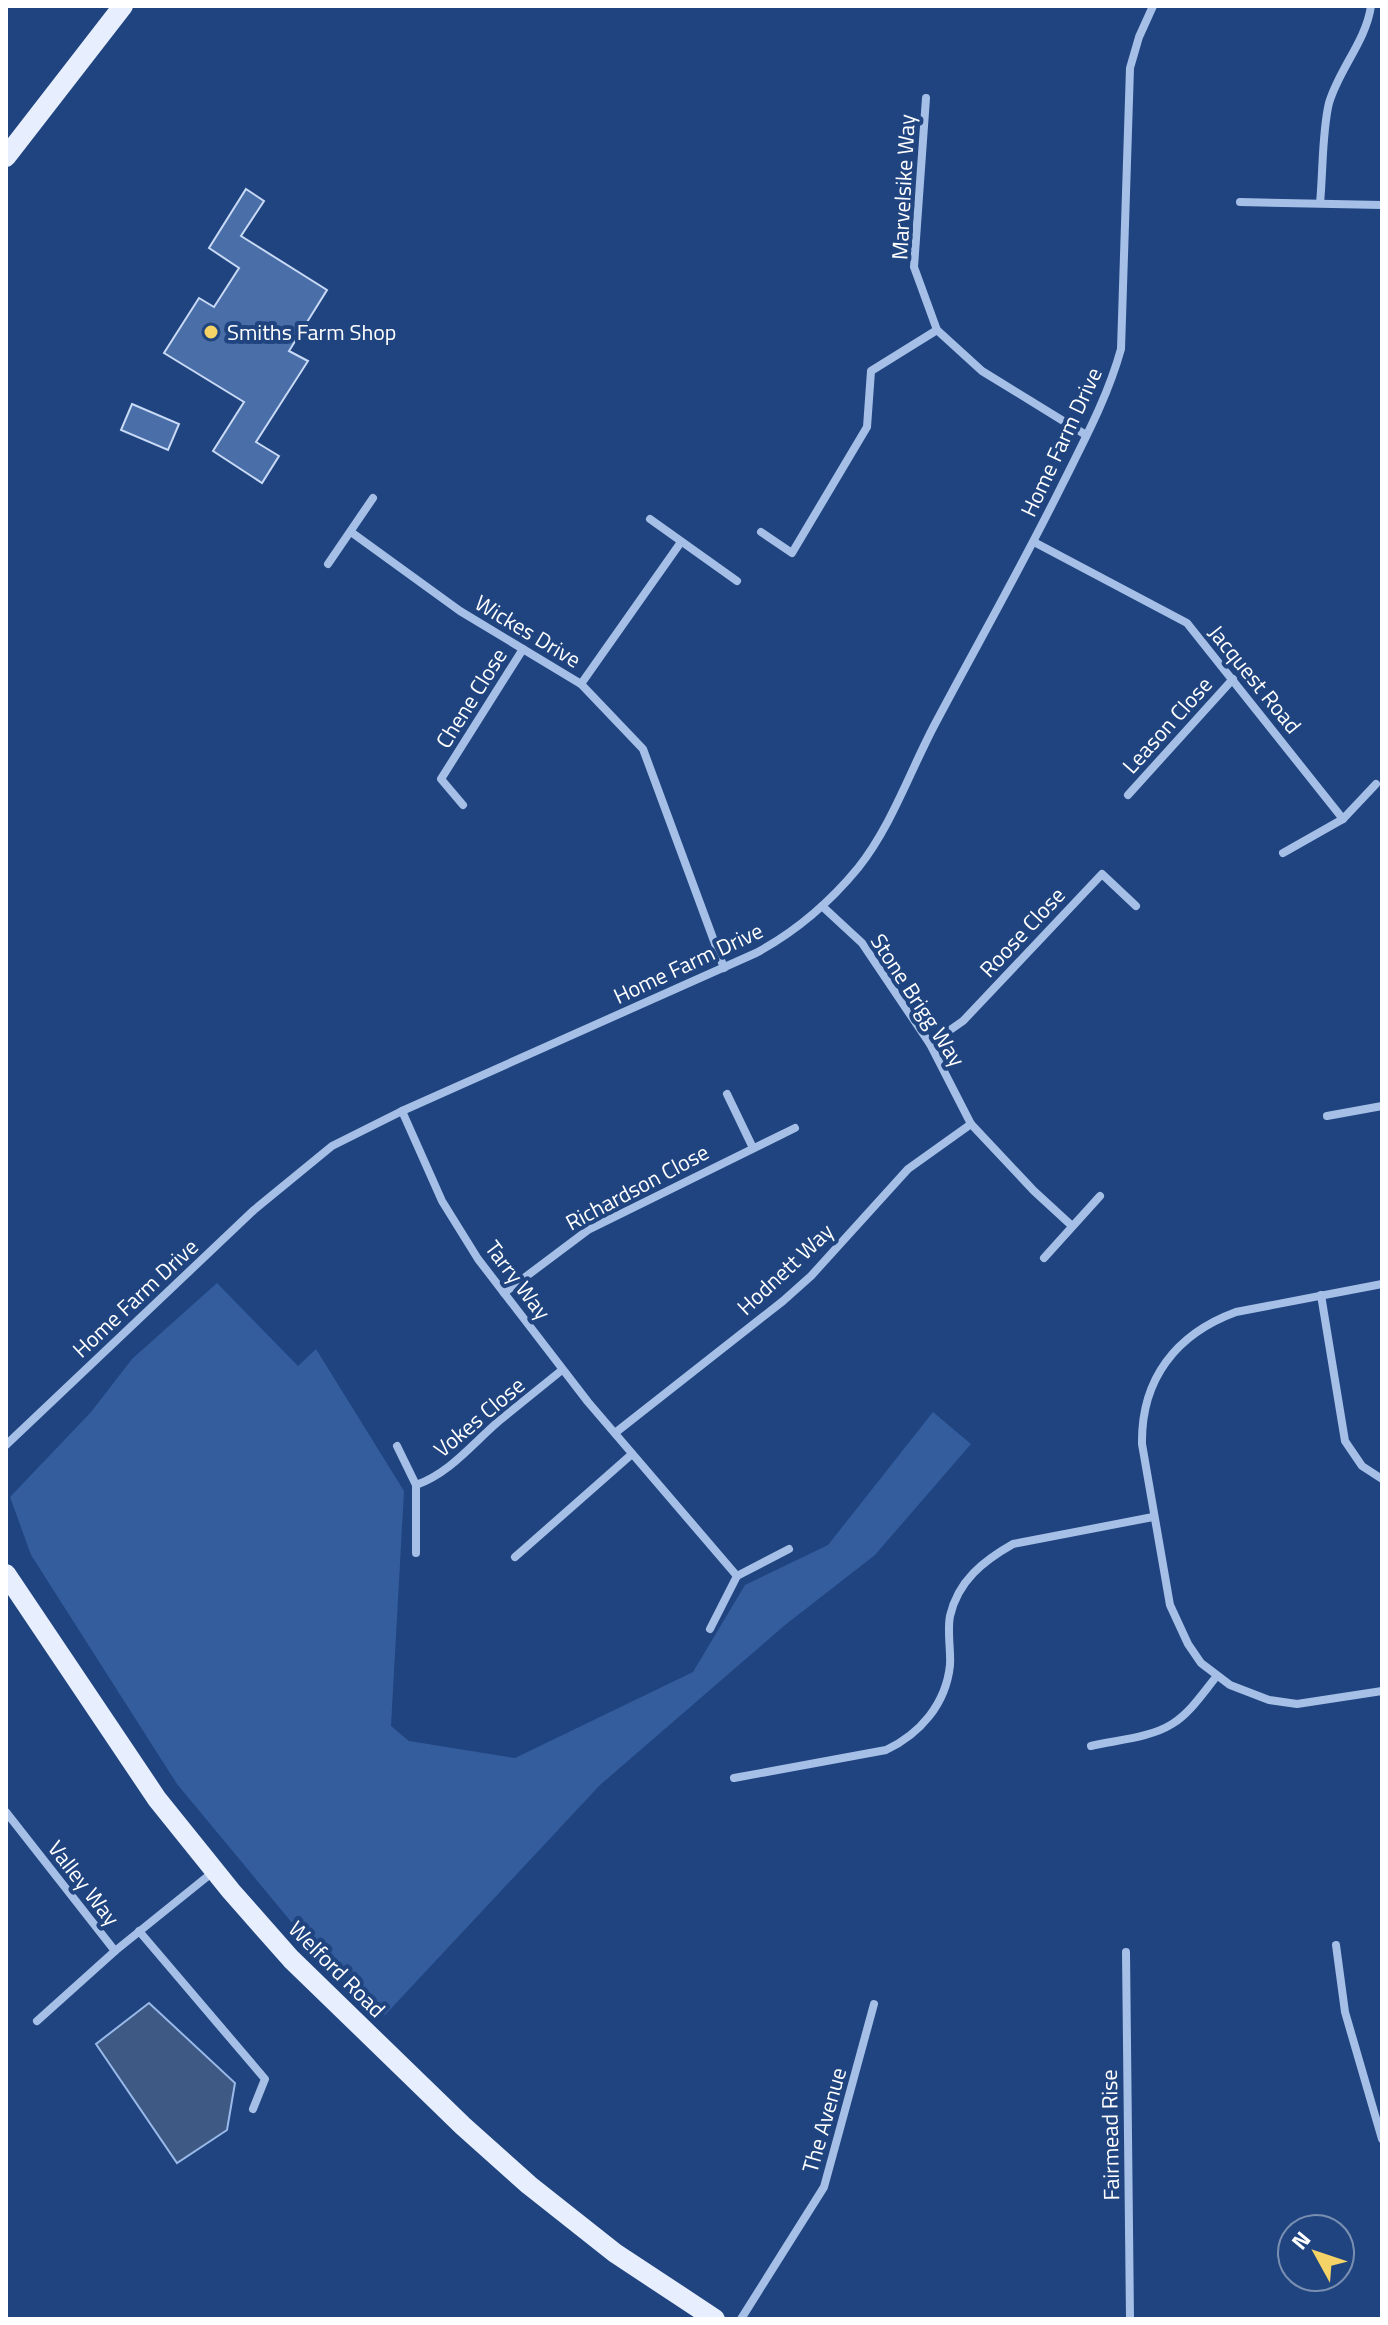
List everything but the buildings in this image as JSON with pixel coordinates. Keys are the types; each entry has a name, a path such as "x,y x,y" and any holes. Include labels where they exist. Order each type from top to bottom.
{"main road":[{"path":"6,157 123,6"},
{"name":"Welford Road","path":"6,1574 157,1799 214,1871 291,1959 463,2126 529,2185 615,2253 715,2319"}],"street":[{"name":"Home Farm Drive","path":"6,1445 243,1220 332,1146 402,1111 724,968 779,940 822,906 859,867 892,813 933,728 1034,542 1112,382 1121,349 1130,68 1153,6"},
{"path":"1320,203 1329,104 1369,20 1371,6"},
{"name":"Marvelsike Way","path":"926,98 914,267 937,330 982,371 1086,435"},
{"path":"1240,202 1382,205"},
{"path":"761,532 792,553 867,427 871,371 937,330"},
{"path":"328,564 373,498"},
{"path":"650,519 737,581"},
{"name":"Wickes Drive","path":"351,532 460,611 581,684 643,749 724,968"},
{"path":"581,684 681,542"},
{"name":"Jacquest Road","path":"1034,542 1187,623 1343,819"},
{"name":"Chene Close","path":"463,805 441,779 523,649"},
{"name":"Leason Close","path":"1128,795 1233,679"},
{"path":"1283,853 1343,819 1376,784"},
{"name":"Roose Close","path":"930,1044 963,1021 1102,874 1136,906"},
{"name":"Stone Brigg Way","path":"822,906 862,943 930,1044 971,1124 1071,1225"},
{"path":"727,1094 753,1148"},
{"path":"1327,1116 1382,1106"},
{"name":"Tarry Way","path":"402,1111 458,1230 562,1370 737,1576"},
{"name":"Hodnett Way","path":"615,1433 783,1301 811,1276 908,1169 971,1124"},
{"name":"Richardson Close","path":"504,1293 588,1230 795,1128"},
{"path":"1044,1258 1100,1196"},
{"path":"1382,1284 1226,1315 1191,1335 1173,1352 1149,1392 1142,1418 1142,1444 1153,1517 1174,1618 1201,1663 1216,1677 1269,1700 1297,1704 1382,1691"},
{"path":"1321,1295 1345,1441 1362,1466 1382,1479"},
{"name":"Vokes Close","path":"416,1485 433,1479 454,1463 499,1421 562,1370"},
{"name":"Vokes Close","path":"397,1446 416,1485 416,1553"},
{"path":"515,1557 632,1454"},
{"path":"734,1778 886,1750 905,1741 934,1710 944,1689 950,1666 950,1617 959,1592 973,1572 1013,1544 1153,1517"},
{"path":"710,1629 737,1576 789,1549"},
{"path":"1091,1746 1151,1733 1171,1725 1187,1712 1216,1677"},
{"name":"Valley Way","path":"6,1812 115,1951 214,1871"},
{"path":"139,1931 265,2079 253,2109"},
{"path":"1336,1945 1345,2012 1382,2139"},
{"path":"37,2021 115,1951"},
{"name":"Fairmead Rise","path":"1126,1952 1130,2319"},
{"name":"The Avenue","path":"741,2319 824,2187 874,2004"}],"shaded area":[{"path":"217,1283 298,1366 316,1349 404,1491 391,1726 409,1741 515,1758 693,1672 745,1585 828,1545 933,1412 971,1444 875,1555 785,1625 600,1785 385,2015 332,1971 177,1784 31,1555 10,1497 91,1412 132,1359"},
{"path":"149,2003 235,2083 227,2130 177,2163 96,2044"}],"place":[{"name":"Smiths Farm Shop","path":"211,332"}]}
